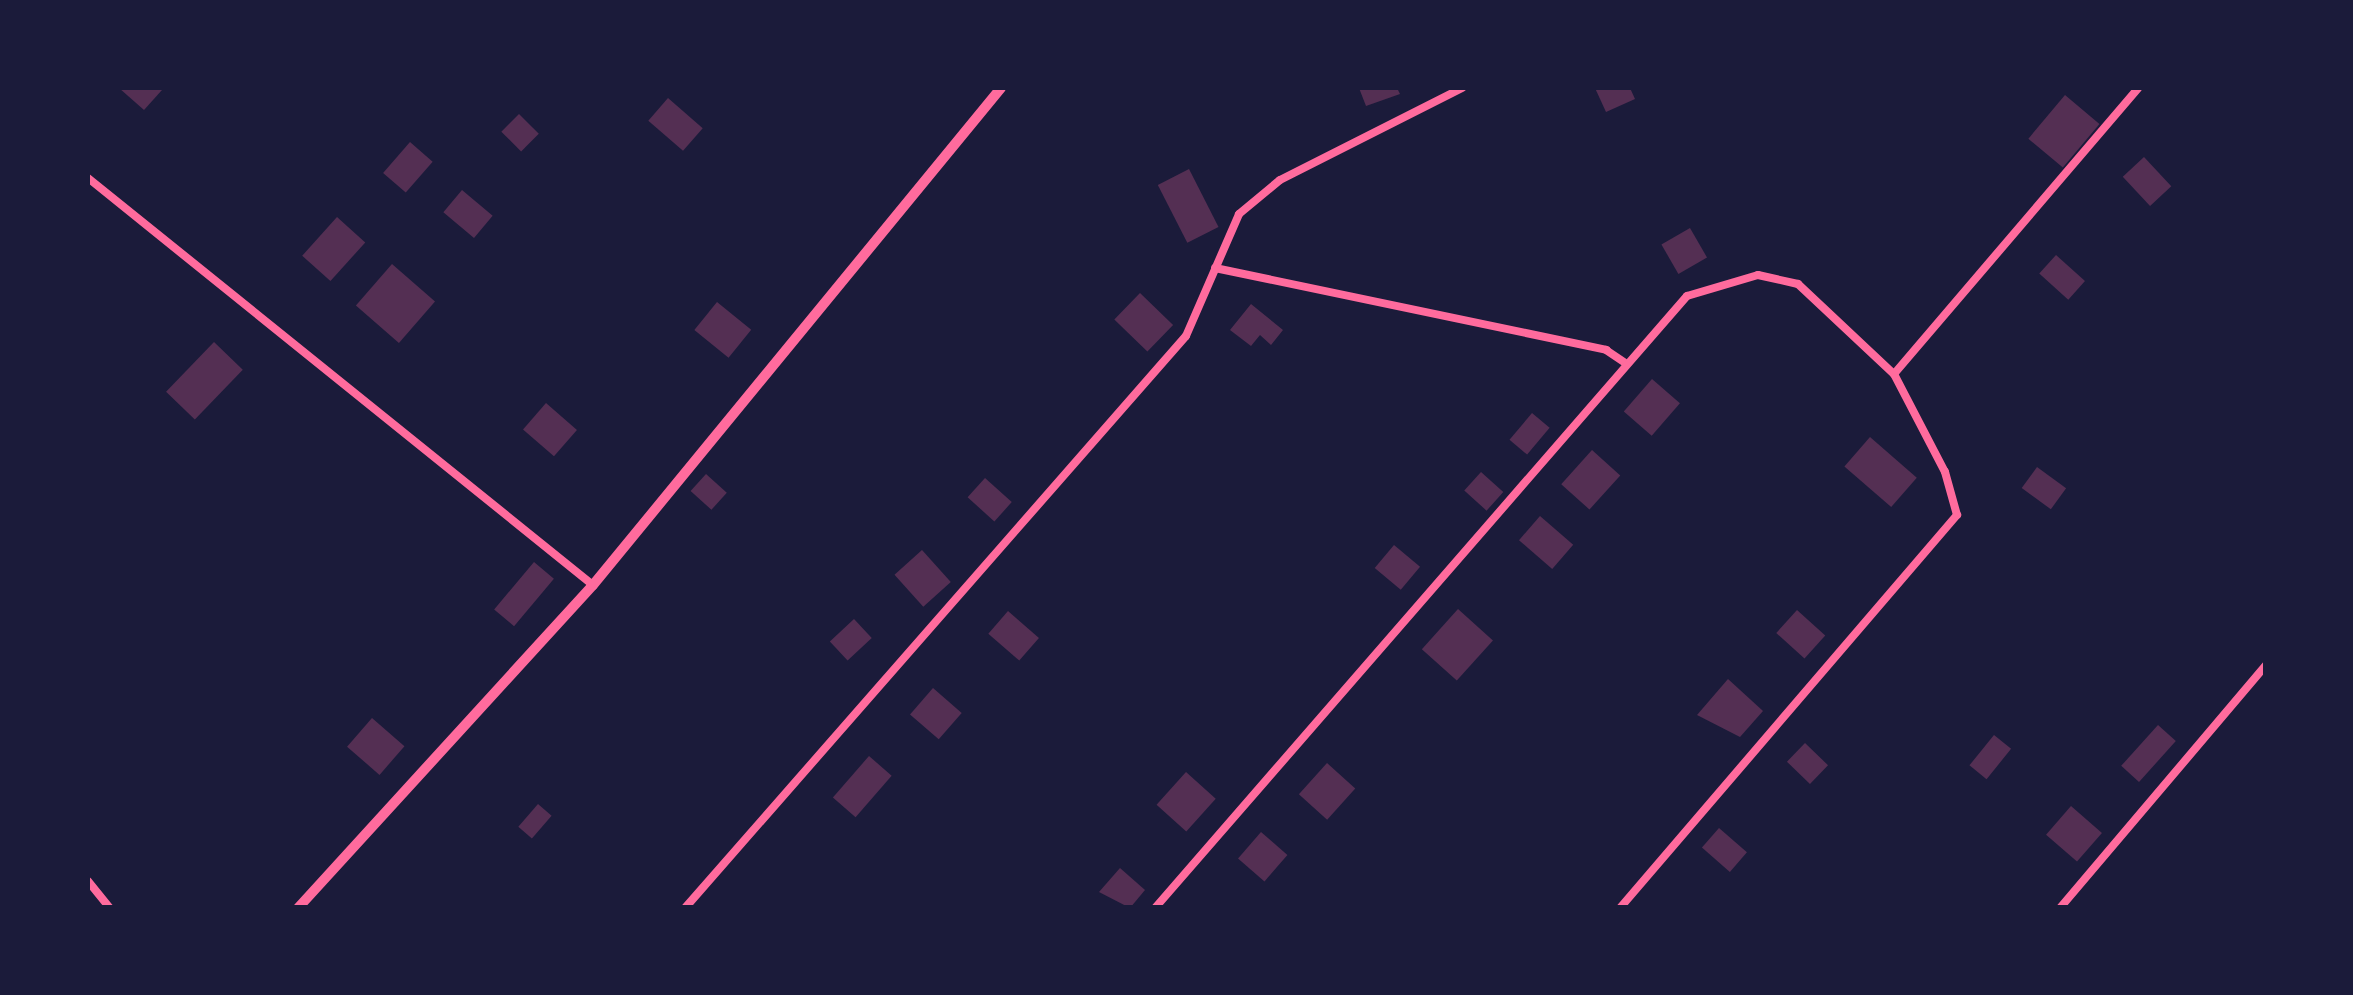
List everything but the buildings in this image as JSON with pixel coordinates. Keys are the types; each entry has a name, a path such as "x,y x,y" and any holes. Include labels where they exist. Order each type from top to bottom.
{"street":[{"path":"298,908 593,585 1001,88"}],"lane":[{"path":"685,908 1186,336 1239,214 1280,180 1462,88"},
{"path":"1894,374 2138,88"},
{"path":"88,178 593,585"},
{"path":"1215,268 1606,350 1624,362"},
{"path":"1155,908 1624,362 1687,296 1758,275 1798,284 1894,374 1945,472 1956,515 1620,908"},
{"path":"2060,908 2266,665"},
{"path":"88,881 110,908"}]}
